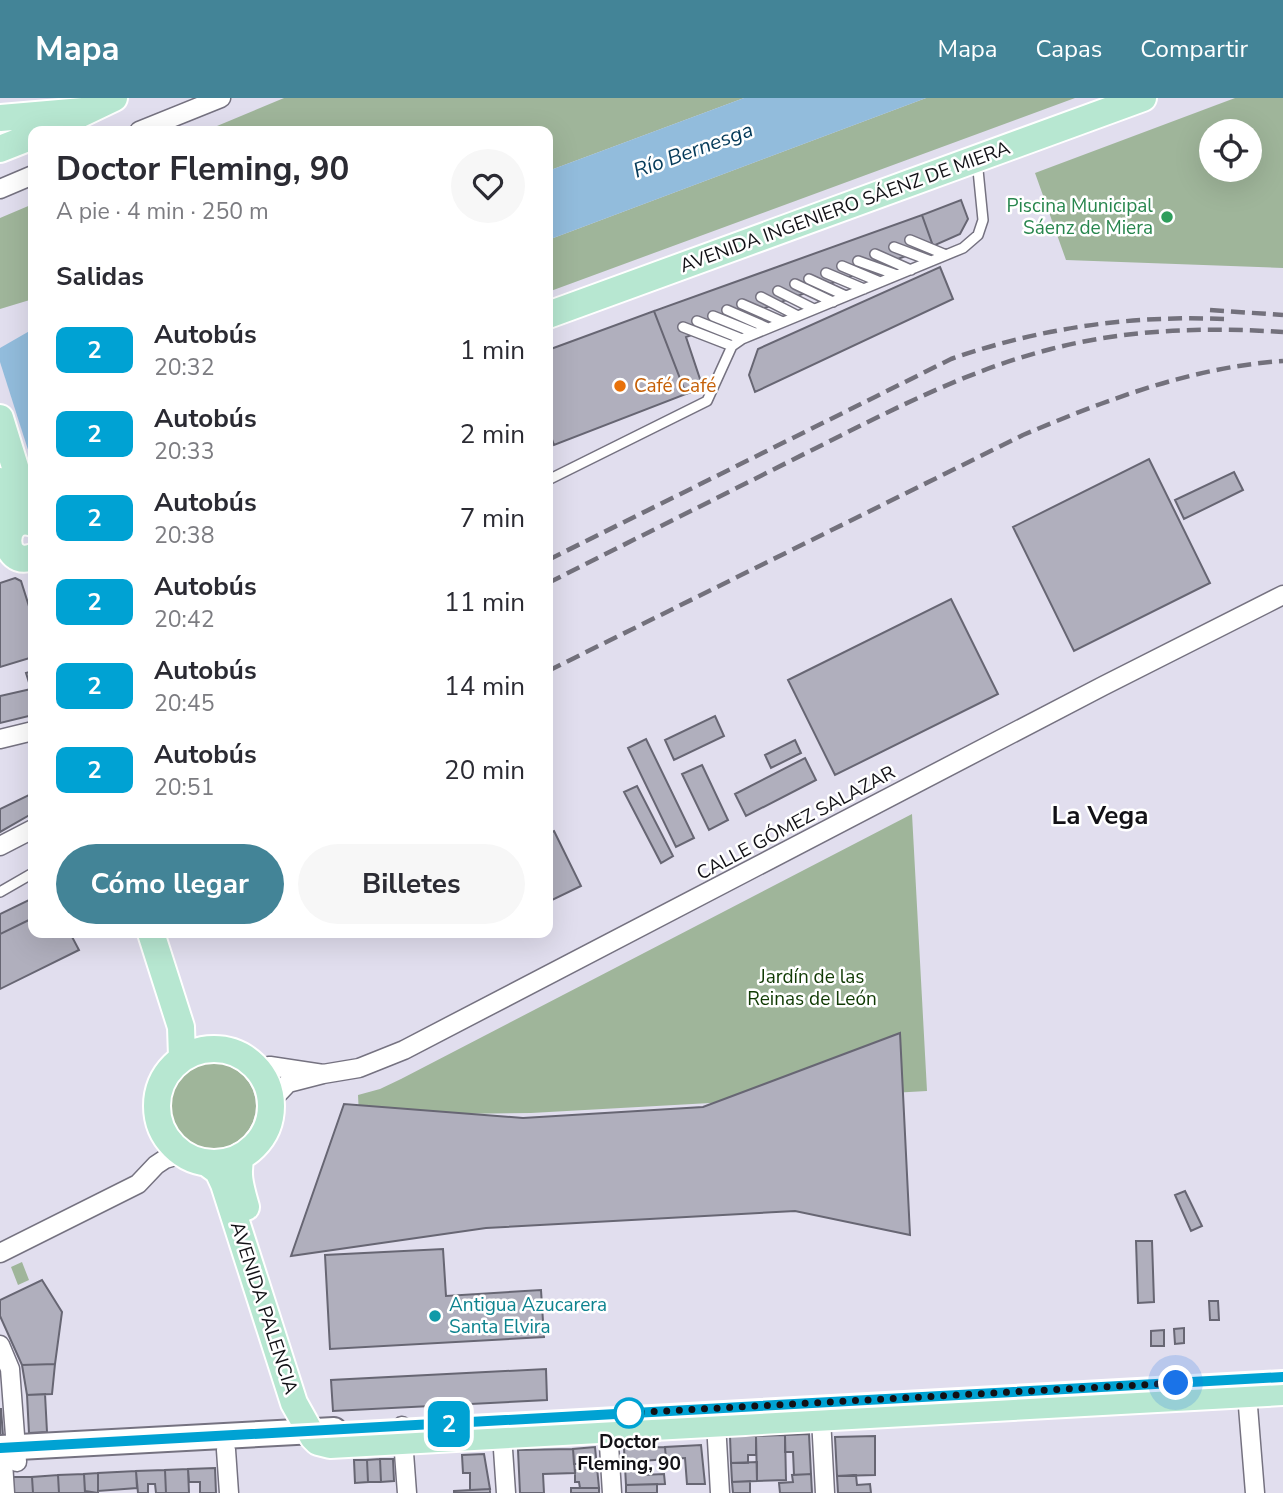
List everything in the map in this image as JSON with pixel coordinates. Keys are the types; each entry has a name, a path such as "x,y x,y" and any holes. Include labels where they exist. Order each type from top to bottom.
{"main road":[{"path":"54,126 114,98"},
{"name":"AVENIDA INGENIERO SÁENZ DE MIERA","path":"553,313 1143,98"},
{"path":"0,118 83,111"},
{"path":"0,149 28,138"},
{"path":"0,418 26,524 9,530 6,542 21,562"},
{"path":"153,938 181,1027 182,1057"},
{"path":"168,938 195,1022 214,1048"},
{"path":"214,1048 245,1057 257,1068 269,1089 271,1101 270,1117 264,1133 254,1146 231,1161 207,1163 182,1154 167,1140 157,1109 163,1078 182,1057 214,1048"},
{"name":"AVENIDA PALENCIA","path":"242,1156 238,1167 239,1184 313,1410 325,1435"},
{"name":"AVENIDA PALENCIA","path":"207,1163 218,1171 226,1188 294,1403 325,1435"},
{"path":"403,1434 1283,1377"},
{"path":"7,1456 280,1433 502,1435 1283,1392"},
{"path":"280,1433 292,1416 294,1403"},
{"path":"7,1456 226,1450 325,1435"}],"street":[{"path":"151,126 221,98"},
{"path":"0,189 28,178"},
{"name":"CALLE GÓMEZ SALAZAR","path":"271,1101 288,1083 359,1068 404,1050 1283,595"},
{"path":"0,739 28,732"},
{"path":"0,846 28,832"},
{"name":"CALLE GÓMEZ SALAZAR","path":"257,1068 270,1066 323,1074"},
{"path":"0,1253 138,1185 156,1165 182,1154"},
{"path":"0,1345 10,1369 5,1493"},
{"path":"1247,1394 1255,1493"},
{"path":"821,1418 825,1493"},
{"path":"716,1423 720,1493"},
{"path":"608,1429 612,1493"},
{"path":"403,1434 407,1493"},
{"path":"502,1435 506,1493"},
{"path":"226,1450 229,1493"}],"lane":[{"path":"553,478 707,401 732,346 742,339 963,248 978,235 983,220 977,159"},
{"path":"910,240 946,255"},
{"path":"894,247 931,261"},
{"path":"875,254 911,270"},
{"path":"858,261 897,275"},
{"path":"842,267 880,282"},
{"path":"825,273 864,289"},
{"path":"809,279 846,296"},
{"path":"795,284 833,302"},
{"path":"778,290 814,310"},
{"path":"761,297 798,316"},
{"path":"742,304 783,322"},
{"path":"727,310 768,328"},
{"path":"713,316 755,333"},
{"path":"697,321 742,339"},
{"path":"683,327 732,346"},
{"path":"0,891 28,876"}],"green space":[{"path":"284,98 744,98 553,169 553,126 217,126"},
{"path":"926,98 1075,98 553,290 553,238"},
{"name":"Piscina Municipal Sáenz de Miera","path":"1235,98 1283,98 1283,268 1066,260 1035,173"},
{"path":"28,206 28,301 0,309 0,218"},
{"name":"Jardín de las Reinas de León","path":"912,814 927,1091 531,1113 359,1115 358,1095 401,1079"},
{"path":"213,1063 237,1070 249,1082 256,1106 249,1130 237,1142 213,1149 189,1142 177,1130 170,1106 177,1082 189,1070"},
{"path":"22,1262 29,1280 18,1285 11,1267"}],"water":[{"name":"Río Bernesga","path":"744,98 926,98 553,238 553,169"},
{"path":"28,332 28,449 0,456 0,348"}],"pier":[{"path":"0,362 28,453 0,459"}],"building":[{"path":"961,200 968,219 960,234 933,246 922,215"},
{"path":"922,215 933,246 686,337 703,388 686,394 654,311"},
{"path":"940,267 953,299 755,392 749,375 758,349"},
{"path":"654,311 686,394 554,445 553,348"},
{"path":"1149,459 1210,583 1074,651 1013,527"},
{"path":"1234,472 1243,490 1184,519 1175,500"},
{"path":"15,578 21,581 28,603 28,659 0,667 0,583"},
{"path":"951,599 998,694 835,775 788,680"},
{"path":"28,690 28,716 0,723 0,696"},
{"path":"715,716 724,736 674,760 665,740"},
{"path":"646,739 694,838 676,847 628,748"},
{"path":"795,740 801,753 771,768 765,755"},
{"path":"805,758 816,780 746,816 735,794"},
{"path":"702,765 728,820 709,830 682,774"},
{"path":"637,786 673,856 661,863 624,792"},
{"path":"28,795 28,816 0,832 0,809"},
{"path":"553,832 581,886 553,900"},
{"path":"28,900 28,920 0,934 0,914"},
{"path":"28,920 28,938 73,938 79,950 0,989 0,934"},
{"path":"900,1033 910,1235 795,1211 486,1228 291,1256 344,1104 523,1118 703,1107"},
{"path":"1185,1191 1202,1226 1191,1231 1175,1195"},
{"path":"1136,1241 1152,1241 1154,1302 1138,1303"},
{"name":"Antigua Azucarera Santa Elvira","path":"443,1249 446,1296 541,1290 544,1337 330,1349 325,1255"},
{"path":"42,1280 62,1312 55,1364 22,1365 0,1316 0,1300"},
{"path":"1209,1301 1218,1301 1219,1320 1210,1320"},
{"path":"1184,1328 1184,1343 1175,1344 1174,1329"},
{"path":"1164,1330 1164,1346 1151,1346 1151,1331"},
{"path":"55,1364 52,1394 27,1395 22,1365"},
{"path":"546,1369 547,1400 333,1411 331,1380"},
{"path":"45,1394 47,1432 29,1433 27,1395"},
{"path":"1,1409 3,1436 0,1436"},
{"path":"809,1434 811,1474 794,1475 793,1452 785,1452 785,1435"},
{"path":"785,1435 786,1480 757,1481 756,1436"},
{"path":"730,1436 756,1436 756,1455 748,1455 748,1463 731,1463"},
{"path":"875,1436 875,1475 837,1476 835,1437"},
{"path":"701,1445 705,1484 687,1484 685,1458 666,1459 665,1447"},
{"path":"595,1447 599,1488 580,1488 579,1482 575,1482 575,1470 579,1470 579,1464 574,1464 573,1449"},
{"path":"665,1447 666,1459 642,1461 643,1475 664,1474 665,1484 626,1485 624,1448"},
{"path":"573,1449 575,1473 543,1474 544,1493 520,1493 518,1450"},
{"path":"484,1454 490,1489 470,1490 470,1473 463,1473 462,1455"},
{"path":"380,1459 381,1482 368,1482 367,1460"},
{"path":"380,1459 393,1459 394,1481 381,1482"},
{"path":"354,1460 367,1460 368,1482 355,1483"},
{"path":"757,1462 757,1481 732,1482 731,1463"},
{"path":"215,1468 216,1493 200,1493 200,1482 189,1482 188,1469"},
{"path":"188,1469 189,1493 166,1493 165,1470"},
{"path":"165,1470 166,1493 156,1493 155,1484 148,1484 148,1493 138,1493 136,1471"},
{"path":"136,1471 137,1488 98,1491 98,1473"},
{"path":"98,1473 98,1493 85,1491 84,1474"},
{"path":"84,1474 85,1493 59,1493 58,1475"},
{"path":"811,1474 812,1493 780,1493 779,1483 793,1482 792,1475"},
{"path":"58,1475 59,1493 33,1493 32,1477"},
{"path":"856,1475 857,1485 870,1484 871,1493 838,1493 837,1476"},
{"path":"11,1477 32,1477 33,1493 12,1493"},
{"path":"750,1481 750,1493 733,1493 732,1482"},
{"path":"657,1484 657,1493 626,1493 626,1485"},
{"path":"571,1488 599,1488 599,1493 571,1493"},
{"path":"490,1489 490,1493 454,1493 454,1491"}],"railway":[{"path":"1210,310 1283,315"},
{"path":"553,558 951,359 1018,339 1086,326 1154,319 1224,319"},
{"path":"553,580 897,408 957,381 1019,358 1080,342 1167,331 1283,332"},
{"path":"553,669 1023,435 1150,387 1216,370 1283,361"}],"bus line":[{"name":"2","path":"0,1448 1283,1377"}],"place":[{"name":"Piscina Municipal Sáenz de Miera","path":"1167,217"},
{"name":"Café Café","path":"620,386"},
{"name":"Antigua Azucarera Santa Elvira","path":"435,1316"},
{"name":"Doctor Fleming, 90","path":"629,1413"}],"district":[{"name":"La Vega","path":"1100,815"}],"route":[{"path":"629,1413 1176,1383"}]}
